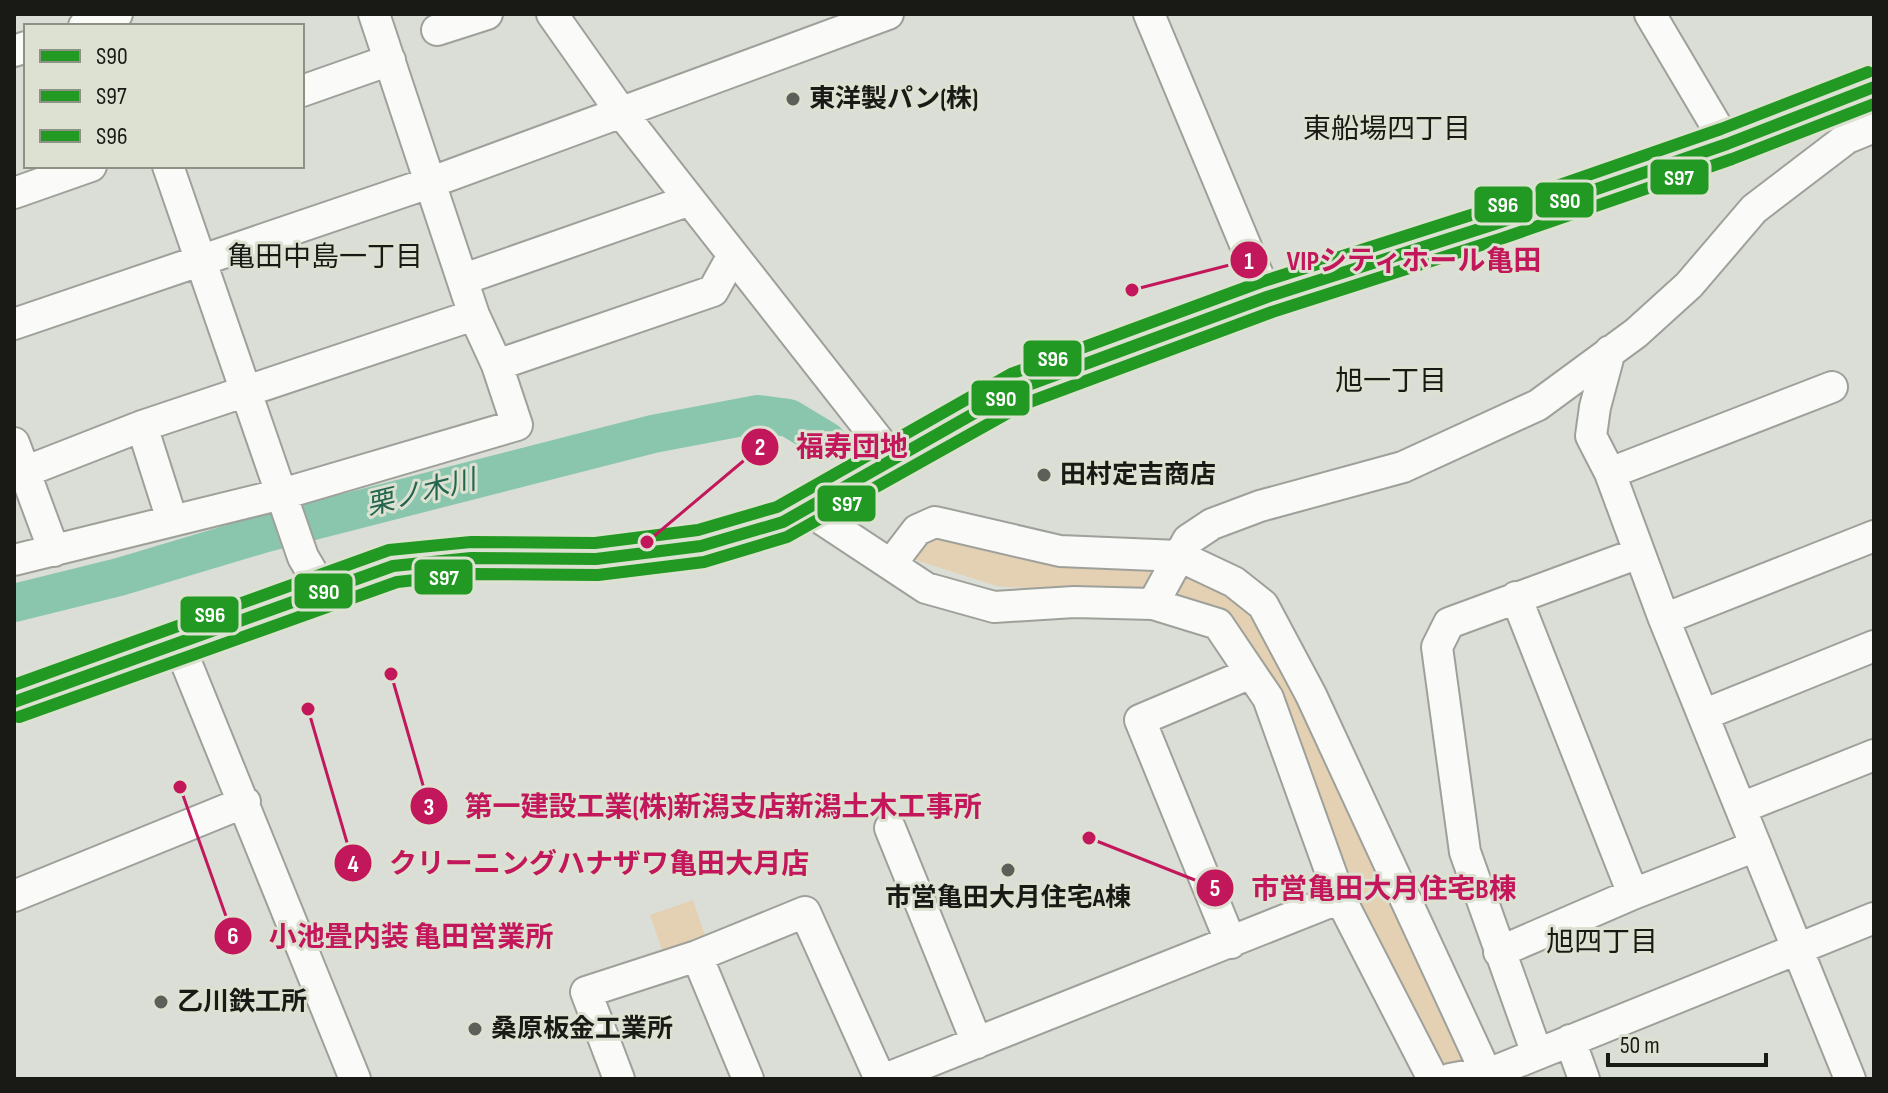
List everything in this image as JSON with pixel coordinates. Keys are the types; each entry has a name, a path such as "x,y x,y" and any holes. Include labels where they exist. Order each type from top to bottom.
{"main road":[{"path":"14,702 179,645 313,573 471,558 596,559 701,546 783,522 1017,389 1267,297 1498,223 1727,144 1874,87"}],"street":[{"path":"89,24 116,14"},
{"path":"14,560 172,520 286,503 517,425 497,365 474,315 374,14"},
{"path":"437,30 487,14"},
{"path":"552,14 621,112 893,459"},
{"path":"14,324 429,183 888,14"},
{"path":"1149,14 1267,297"},
{"path":"1650,14 1727,144"},
{"path":"304,90 390,60"},
{"path":"1153,604 1188,540 1212,524 1260,506 1403,467 1538,405 1636,333 1689,285 1754,209 1847,138 1874,127"},
{"path":"14,193 85,168"},
{"path":"169,168 245,390 313,573"},
{"path":"464,279 690,200"},
{"path":"497,365 713,291 733,255"},
{"path":"19,474 245,390 474,315"},
{"path":"1610,351 1595,407 1591,436 1610,473 1664,619 1850,1079"},
{"path":"1610,473 1832,387"},
{"path":"142,426 172,520"},
{"path":"14,443 19,474 54,551"},
{"path":"808,510 926,588 994,607 1074,602 1153,604 1218,624 1268,698 1340,898 1433,1079"},
{"path":"891,564 917,530 935,522 1060,551 1179,556 1234,582 1263,605 1311,695 1495,1074"},
{"path":"1664,619 1874,536"},
{"path":"1537,1054 1465,852 1437,647 1449,623 1639,553"},
{"path":"1516,597 1633,894"},
{"path":"179,645 355,1079"},
{"path":"1703,715 1874,646"},
{"path":"1231,943 1140,720 1251,673"},
{"path":"1741,808 1874,755"},
{"path":"14,896 245,802"},
{"path":"890,828 977,1043"},
{"path":"1499,952 1633,894 1756,846"},
{"path":"619,1079 586,992 697,956 805,912 883,1079 1340,898"},
{"path":"1450,1079 1495,1074 1570,1040 1874,918"},
{"path":"697,956 748,1079"},
{"path":"1570,1040 1584,1079"}],"shaded area":[{"path":"942,529 1188,568 1260,609 1460,1057 1479,1079 1416,1079 1221,617 1141,596 997,586 909,558 920,537"},
{"path":"693,900 707,942 664,956 650,915"}],"waterway":[{"name":"栗ノ木川","path":"14,603 119,577 266,533 653,434 758,414 789,418 827,441"}],"transit line":[{"name":"S96","path":"14,685 389,550 471,542 595,543 698,530 777,507 1011,374 1261,282 1493,208 1721,129 1868,72"},
{"name":"S90","path":"14,702 393,566 471,558 596,559 701,546 783,522 1017,389 1267,297 1498,223 1727,144 1874,87"},
{"name":"S97","path":"19,717 397,582 472,574 598,575 704,562 787,537 1024,404 1272,312 1503,238 1732,159 1874,104"}],"place":[{"name":"東洋製パン(株)","path":"793,99"},
{"name":"VIPシティホール亀田","path":"1132,290"},
{"name":"田村定吉商店","path":"1044,475"},
{"name":"福寿団地","path":"647,542"},
{"name":"第一建設工業(株)新潟支店新潟土木工事所","path":"391,674"},
{"name":"クリーニングハナザワ亀田大月店","path":"308,709"},
{"name":"小池畳内装 亀田営業所","path":"180,787"},
{"name":"市営亀田大月住宅B棟","path":"1089,838"},
{"name":"市営亀田大月住宅A棟","path":"1008,870"},
{"name":"乙川鉄工所","path":"161,1002"},
{"name":"桑原板金工業所","path":"475,1029"}],"district":[{"name":"東船場四丁目","path":"1387,129"},
{"name":"亀田中島一丁目","path":"325,257"},
{"name":"旭一丁目","path":"1391,381"},
{"name":"旭四丁目","path":"1602,942"}]}
